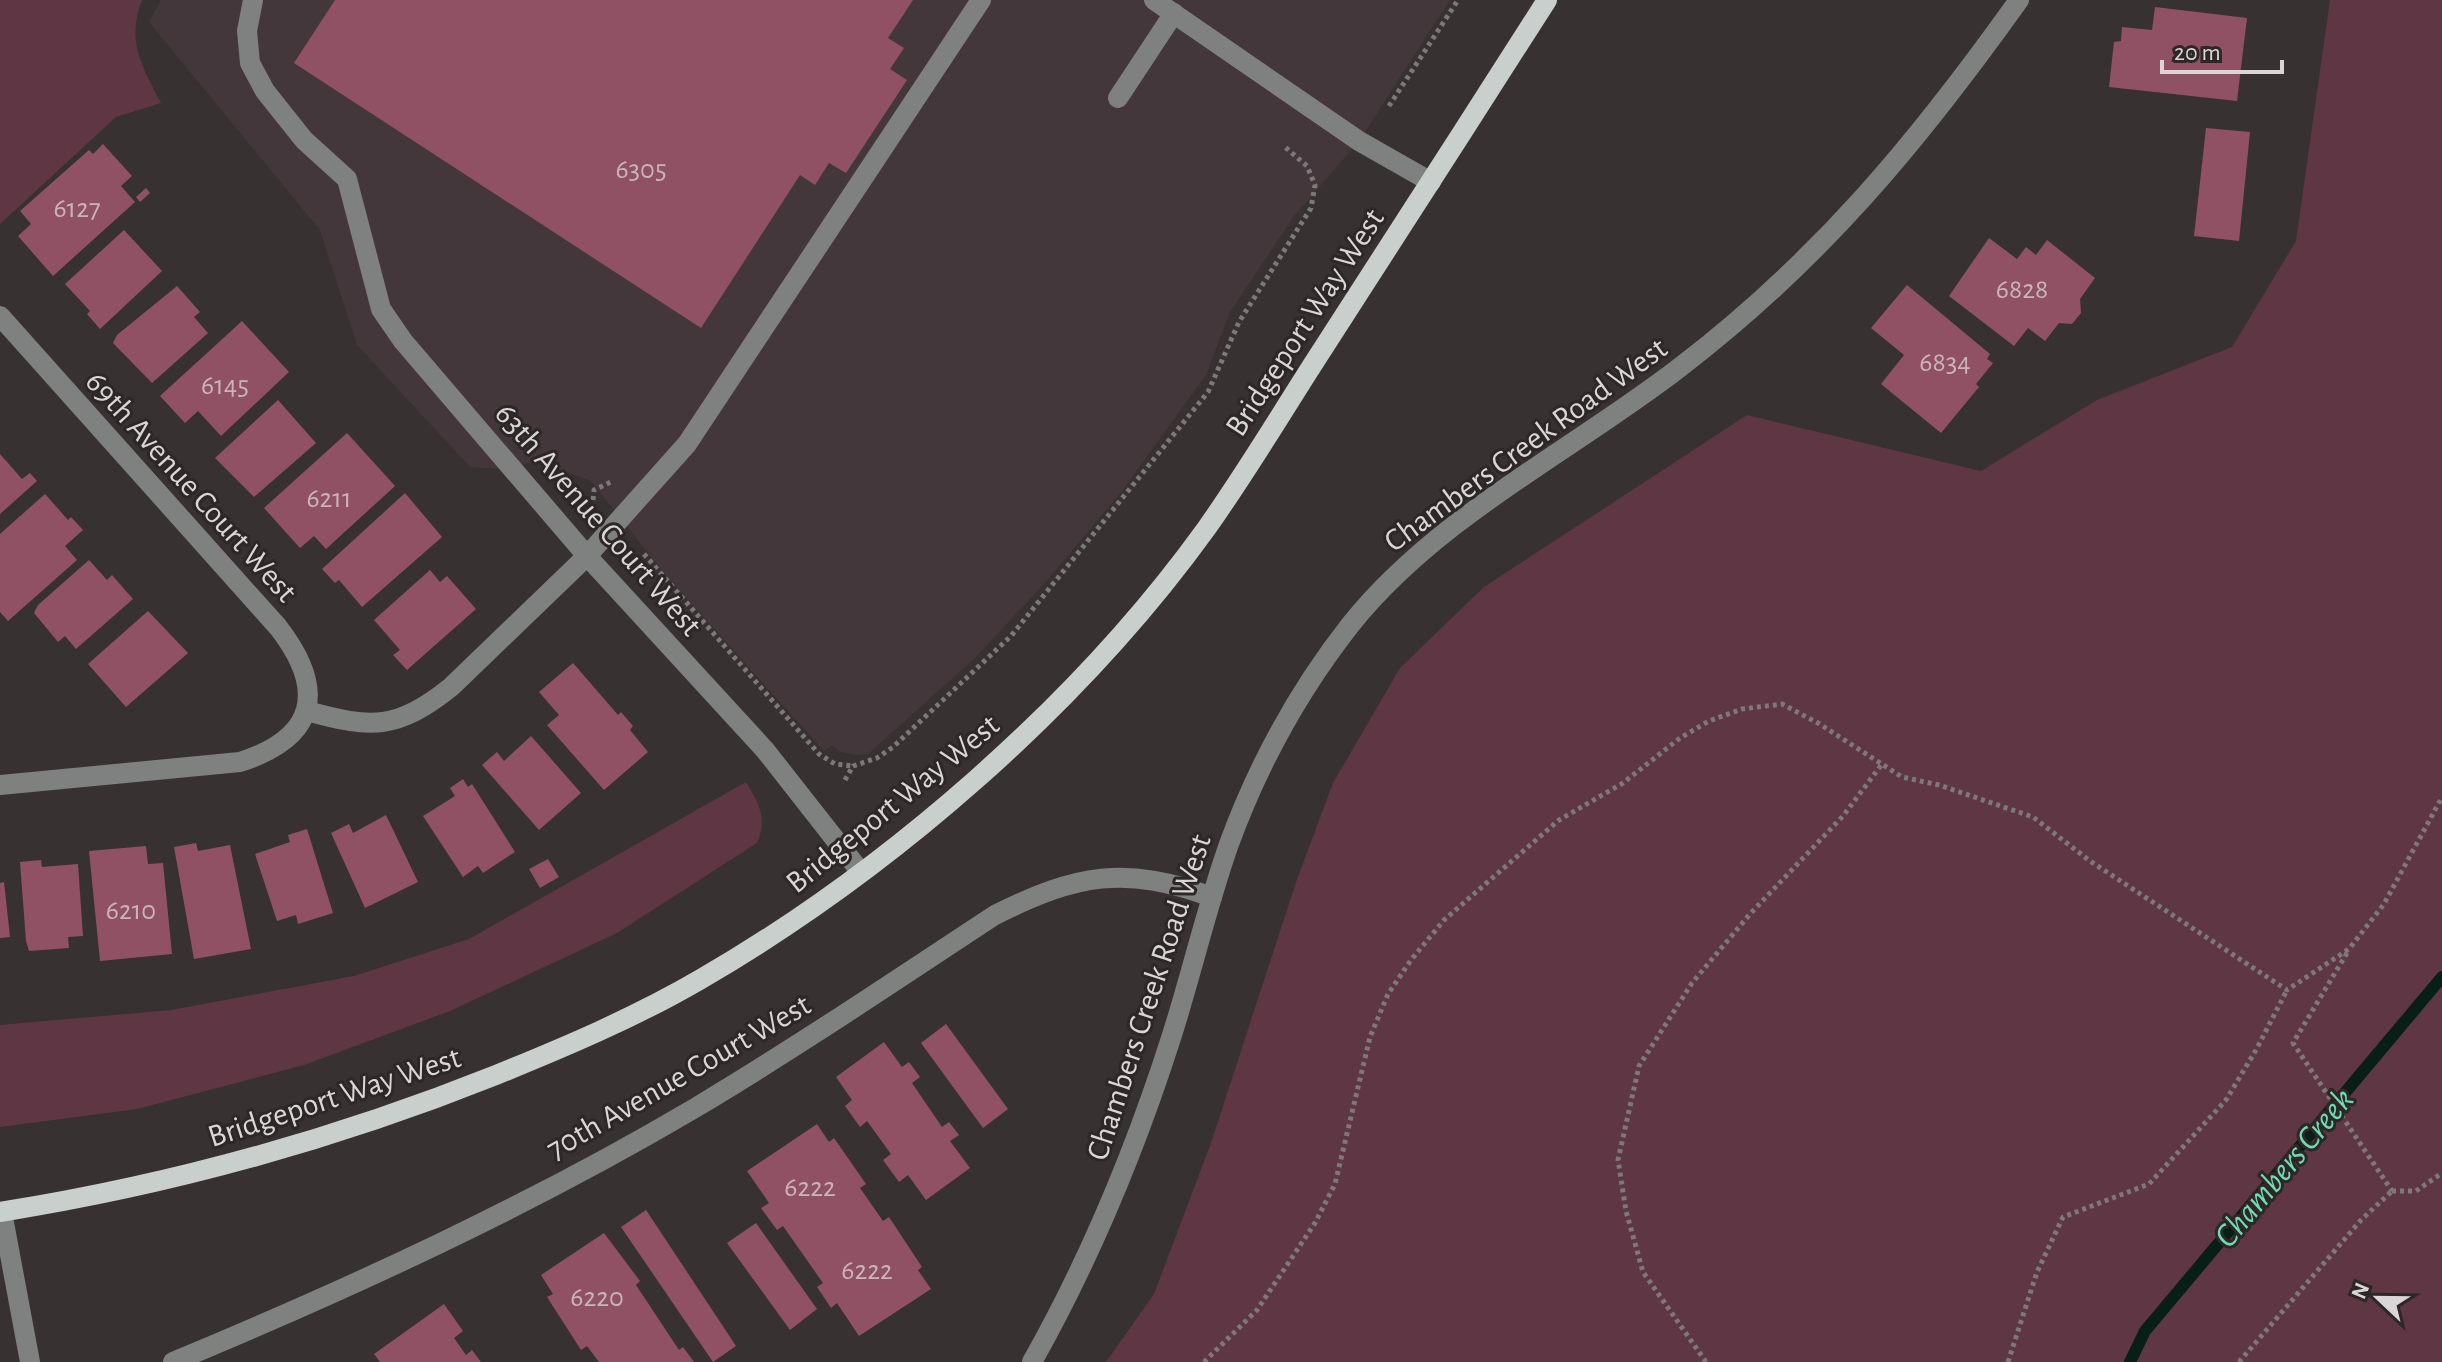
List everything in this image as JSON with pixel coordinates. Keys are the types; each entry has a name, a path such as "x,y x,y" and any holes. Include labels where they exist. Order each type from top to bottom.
{"main road":[{"name":"Bridgeport Way West","path":"1,1212 138,1185 277,1152 399,1114 565,1047 699,981 794,921 944,807 1015,743 1083,675 1147,603 1206,529 1547,0"}],"street":[{"name":"63th Avenue Court West","path":"253,0 247,50 257,77 304,140 347,179 381,309 403,341 587,556 765,750 860,871"},
{"path":"0,785 240,762 276,747 291,735 307,711 371,723 411,716 451,687 587,556 687,444 981,0"},
{"path":"1156,0 1359,141 1431,182"},
{"name":"Chambers Creek Road West","path":"1032,1362 1113,1195 1172,1037 1212,897 1247,800 1288,716 1344,635 1382,588 1426,548 1674,372 1767,297 1894,166 1951,96 2019,0"},
{"path":"1118,98 1174,13"},
{"name":"69th Avenue Court West","path":"0,316 278,627 304,668 309,683 307,711"},
{"name":"70th Avenue Court West","path":"173,1362 268,1323 434,1244 624,1147 695,1107 995,915 1029,898 1074,882 1102,878 1166,880 1212,897"},
{"path":"1,1212 30,1362"}],"path":[{"path":"1389,106 1458,0"},
{"name":"Bridgeport Way West","path":"845,780 853,766 877,758 893,747 1011,636 1208,392 1239,322 1311,208 1315,185 1307,166 1285,147"},
{"path":"593,500 594,490"},
{"path":"644,554 819,754 835,764 853,766"},
{"path":"1204,1362 1257,1310 1315,1223 1335,1184 1370,1037 1388,994 1444,920 1559,820 1623,783 1651,757 1709,721 1742,709 1782,704 1902,777 1939,785 2033,817 2090,861 2287,990"},
{"path":"1706,1362 1643,1272 1631,1236 1618,1160 1639,1066 1692,983 1843,816 1882,764"},
{"path":"2392,1191 2293,1043 2349,949 2384,904 2442,797"},
{"path":"2008,1362 2037,1272 2063,1217 2149,1184 2226,1100 2287,990 2349,949"},
{"path":"2239,1362 2361,1220 2392,1191 2416,1191 2442,1173"}],"shaded area":[{"path":"0,0 142,0 137,15 138,53 161,103 116,117 0,224"},
{"path":"161,0 1450,0 1359,141 1294,216 1230,312 1206,375 1122,491 1044,584 974,659 868,754 857,755 840,752 832,745 824,751 664,573 591,481 548,465 530,463 502,469 470,467 357,345 320,230 149,22"},
{"path":"2330,0 2442,0 2442,1362 1106,1362 1154,1294 1211,1143 1296,882 1333,783 1400,668 1484,587 1747,415 1981,471 2097,400 2232,347 2296,241"},
{"path":"746,782 762,819 757,843 617,933 450,1011 304,1065 137,1109 0,1127 0,1025 171,1010 354,976 469,939"}],"building":[{"path":"335,0 913,0 888,38 904,48 890,69 907,80 846,173 829,163 815,185 800,175 701,328 294,63"},
{"path":"2155,7 2247,18 2237,101 2109,87 2114,42 2121,41 2122,27 2152,30"},
{"path":"2206,128 2250,132 2239,241 2194,236"},
{"path":"103,144 132,176 121,186 135,202 53,276 18,236 31,224 20,211 89,150 93,154"},
{"path":"146,188 150,193 140,202 136,197"},
{"path":"124,230 162,271 100,329 87,314 90,311 65,284"},
{"path":"1989,238 2017,259 2026,247 2036,255 2047,240 2095,278 2080,299 2081,313 2072,324 2059,323 2045,341 2028,328 2014,346 1949,296"},
{"path":"1907,285 1990,354 1987,359 1993,363 1976,384 1979,387 1941,433 1881,384 1904,355 1871,328"},
{"path":"177,286 200,312 194,317 208,333 152,383 113,343 117,335"},
{"path":"242,321 289,372 221,436 198,411 185,423 160,396"},
{"path":"278,400 316,443 254,497 215,458"},
{"path":"347,433 395,486 326,549 314,536 300,548 264,508"},
{"path":"0,454 22,479 30,473 37,481 0,514"},
{"path":"405,493 442,537 362,607 339,580 335,583 322,569"},
{"path":"45,494 68,520 71,517 83,530 65,546 77,560 8,621 0,612 0,534"},
{"path":"89,560 107,580 112,575 133,599 76,649 65,636 58,642 34,613 38,605"},
{"path":"430,570 440,582 447,576 476,609 407,670 393,655 400,650 374,620"},
{"path":"148,611 188,653 126,707 88,664"},
{"path":"573,663 618,715 621,712 633,726 630,730 648,752 604,790 547,725 559,715 539,692"},
{"path":"531,736 581,793 539,830 482,765 497,752 504,761"},
{"path":"463,779 468,787 472,784 515,852 483,873 478,866 463,877 423,816 455,796 450,788"},
{"path":"386,815 418,882 365,908 331,833 349,824 353,833"},
{"path":"307,829 333,913 298,924 296,915 277,921 255,854 290,842 288,835"},
{"path":"196,843 198,851 230,845 251,949 194,959 174,847"},
{"path":"146,846 148,864 163,863 172,954 100,961 89,851"},
{"path":"548,859 559,877 540,888 529,869"},
{"path":"41,860 42,867 78,864 83,936 68,937 69,948 29,951 20,862"},
{"path":"4,882 10,937 0,938 0,883"},
{"path":"946,1024 1008,1109 983,1128 921,1043"},
{"path":"884,1042 902,1067 909,1062 920,1077 912,1083 942,1127 949,1122 959,1135 950,1141 970,1168 926,1200 908,1175 899,1182 883,1160 891,1154 867,1121 860,1127 845,1106 852,1100 836,1077"},
{"path":"817,1124 829,1142 834,1138 866,1184 860,1188 883,1221 889,1217 922,1267 918,1270 931,1289 859,1336 837,1303 831,1308 817,1287 823,1283 783,1226 777,1230 761,1208 769,1203 747,1171"},
{"path":"646,1210 736,1346 713,1362 621,1227"},
{"path":"756,1223 817,1309 790,1330 727,1243"},
{"path":"604,1233 640,1281 636,1285 679,1350 683,1347 694,1362 599,1362 587,1346 581,1350 547,1297 553,1294 541,1275"},
{"path":"444,1304 463,1331 454,1338 466,1355 472,1350 481,1362 380,1362 374,1354"}],"waterway":[{"name":"Chambers Creek","path":"2130,1362 2145,1331 2442,977"}]}
